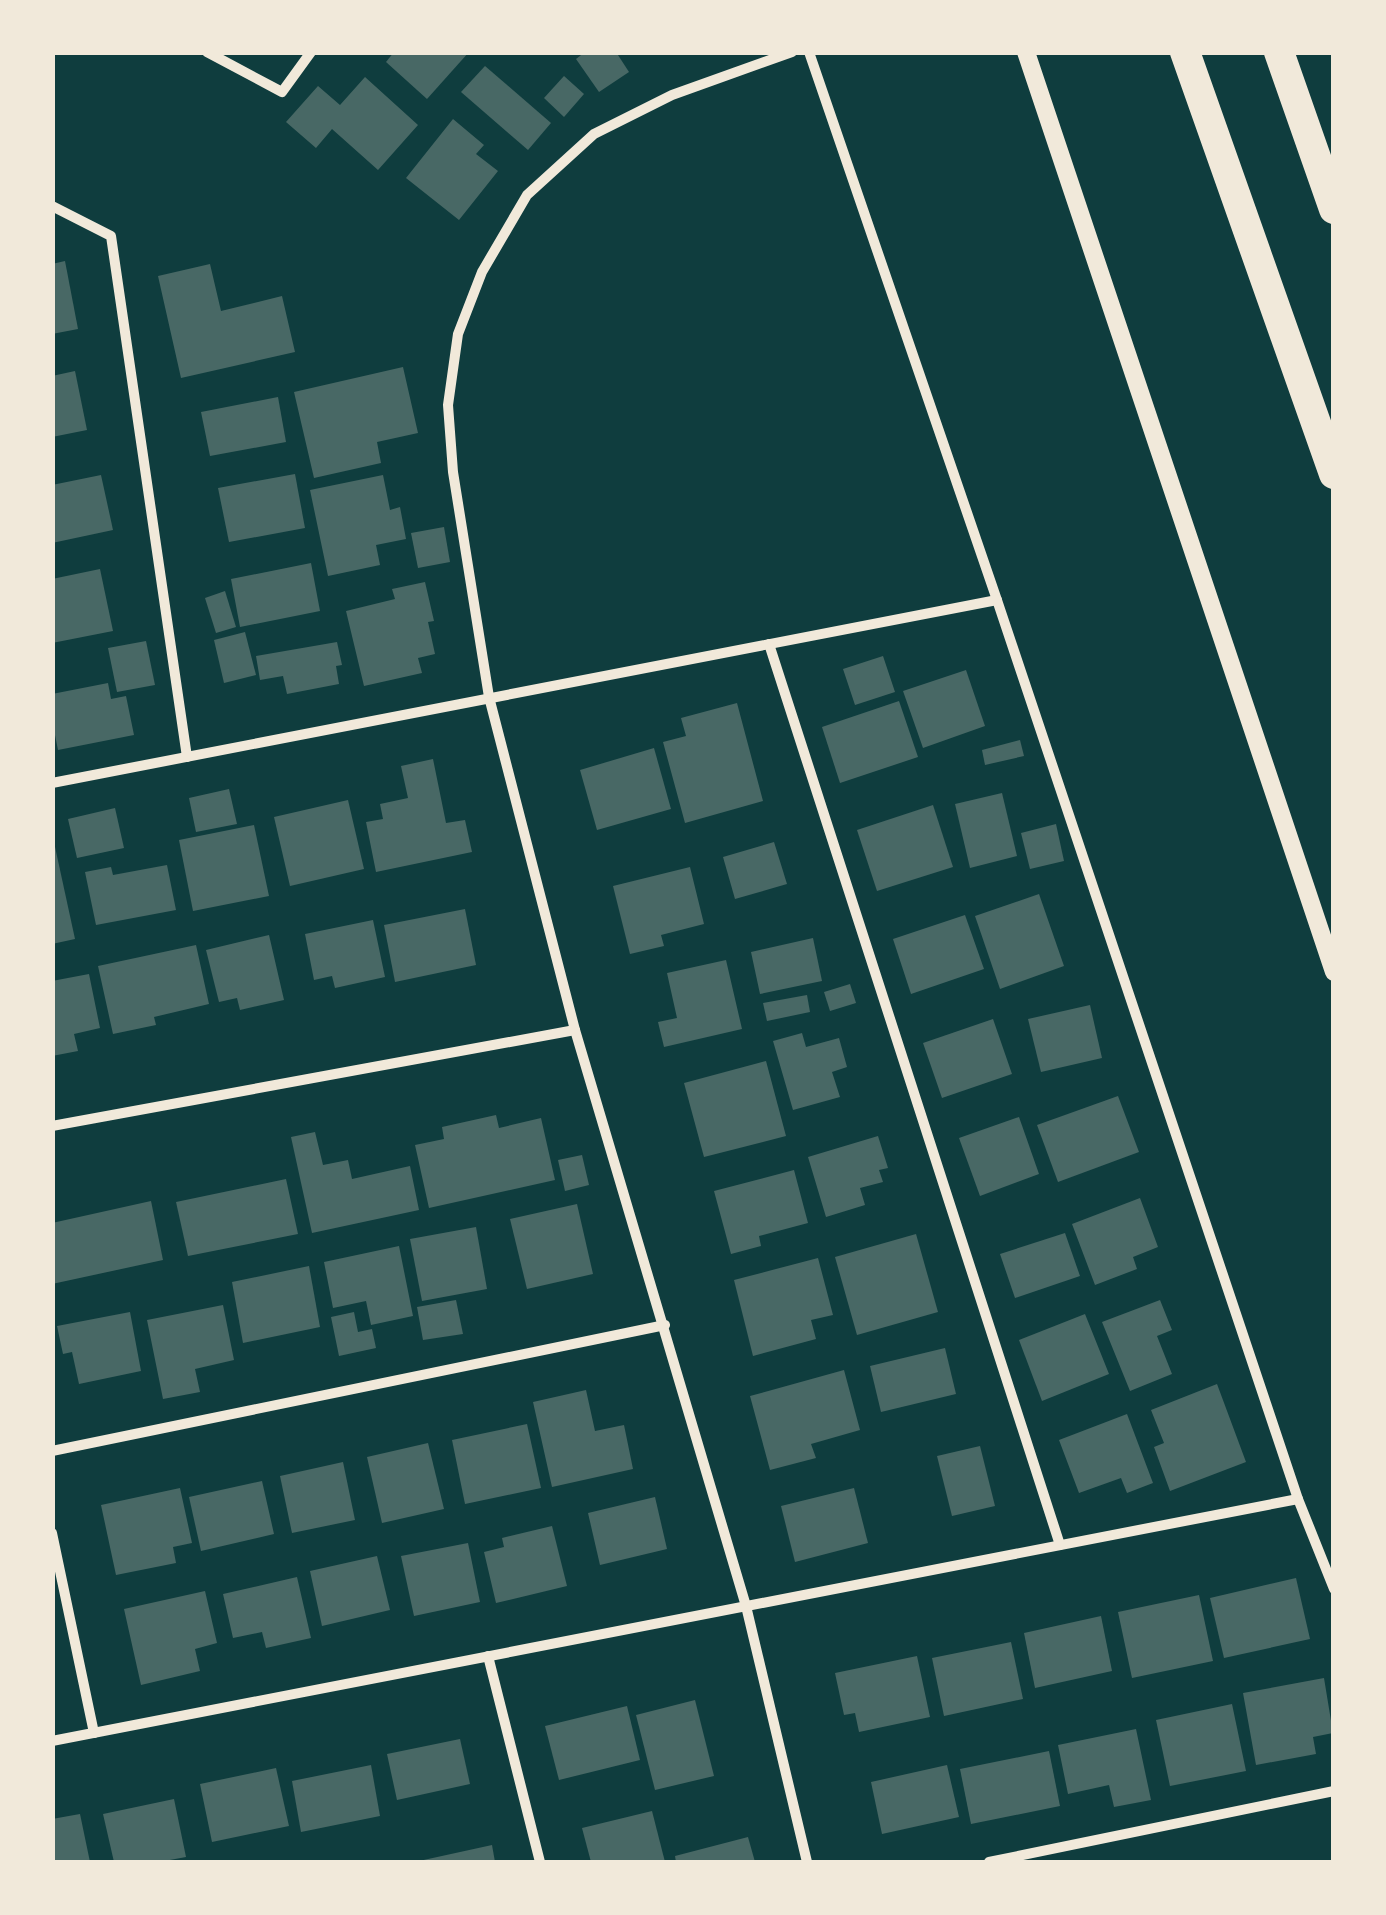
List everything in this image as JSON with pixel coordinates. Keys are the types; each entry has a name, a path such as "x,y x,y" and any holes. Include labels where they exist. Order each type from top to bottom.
{"highway":[{"path":"1184,52 1334,474"},
{"path":"1279,52 1334,209"}],"street":[{"path":"207,52 282,92 311,52"},
{"path":"792,52 672,95 594,134 528,195 482,272 458,334 448,405 453,472 489,697 576,1030 746,1606 808,1862"},
{"path":"809,52 1298,1499 1334,1589"},
{"path":"1026,52 1334,972"},
{"path":"52,206 110,236 186,756"},
{"path":"52,783 996,600"},
{"path":"769,644 1060,1545"},
{"path":"52,1126 576,1030"},
{"path":"52,1451 665,1325"},
{"path":"52,1741 1298,1499"},
{"path":"52,1533 94,1733"},
{"path":"488,1656 540,1862"},
{"path":"989,1862 1334,1791"}],"building":[{"path":"394,52 469,52 427,99 386,62"},
{"path":"585,52 616,52 629,72 599,92 576,59"},
{"path":"485,66 551,123 528,150 461,92"},
{"path":"564,76 584,94 564,117 544,98"},
{"path":"365,77 418,125 378,170 332,129 316,148 286,122 318,86 340,105"},
{"path":"453,119 484,145 476,154 498,171 459,220 406,178"},
{"path":"65,261 78,329 52,334 52,264"},
{"path":"210,264 221,311 282,296 295,352 181,378 158,276"},
{"path":"403,367 418,433 377,442 381,463 314,478 294,392"},
{"path":"75,371 87,430 52,437 52,376"},
{"path":"278,397 286,442 210,456 201,412"},
{"path":"295,474 305,528 229,542 218,488"},
{"path":"101,475 113,530 52,543 52,485"},
{"path":"383,475 390,510 400,507 406,539 376,545 380,565 328,576 310,490"},
{"path":"444,527 450,562 418,568 411,533"},
{"path":"311,563 320,611 240,627 231,579"},
{"path":"100,569 113,631 52,643 52,579"},
{"path":"425,582 434,621 428,622 435,654 418,658 422,673 364,686 346,611 395,599 392,589"},
{"path":"225,591 236,627 216,633 205,598"},
{"path":"245,632 256,675 224,683 214,640"},
{"path":"146,641 155,685 117,692 108,648"},
{"path":"337,642 342,665 336,666 339,684 287,694 283,676 260,680 256,656"},
{"path":"883,656 895,692 855,705 843,669"},
{"path":"966,670 985,726 923,748 903,691"},
{"path":"108,683 111,699 126,696 134,735 58,750 52,694"},
{"path":"899,701 918,757 840,783 822,727"},
{"path":"737,703 763,801 685,823 663,742 686,736 681,718"},
{"path":"1020,740 1024,756 985,765 982,750"},
{"path":"654,748 671,809 597,830 580,770"},
{"path":"433,759 446,823 465,820 472,852 376,872 366,822 383,819 380,804 408,798 401,766"},
{"path":"229,789 237,824 196,832 189,798"},
{"path":"1002,793 1017,856 970,868 955,804"},
{"path":"348,800 364,869 290,886 274,817"},
{"path":"933,805 953,867 877,891 857,830"},
{"path":"115,808 124,848 77,858 68,819"},
{"path":"1056,824 1064,861 1030,869 1021,833"},
{"path":"254,825 269,896 193,911 179,840"},
{"path":"52,833 75,939 52,944"},
{"path":"774,842 787,884 735,899 723,857"},
{"path":"167,865 176,910 96,925 85,872 111,867 113,875"},
{"path":"690,867 704,924 661,935 664,946 630,954 613,886"},
{"path":"1039,894 1064,966 1000,989 975,916"},
{"path":"465,909 476,965 395,982 384,925"},
{"path":"965,915 984,969 911,994 893,939"},
{"path":"373,920 385,977 335,988 332,976 314,980 305,934"},
{"path":"269,935 284,1000 240,1010 237,998 219,1002 206,950"},
{"path":"813,938 822,981 760,994 751,952"},
{"path":"196,945 209,1004 154,1017 156,1025 113,1034 98,966"},
{"path":"726,960 742,1029 664,1047 658,1022 677,1018 667,973"},
{"path":"89,974 100,1028 74,1034 78,1051 52,1056 52,981"},
{"path":"850,984 856,1003 830,1011 824,992"},
{"path":"807,995 810,1012 767,1021 763,1003"},
{"path":"1090,1005 1102,1058 1041,1072 1028,1019"},
{"path":"993,1019 1012,1074 942,1098 923,1043"},
{"path":"802,1033 806,1047 839,1038 847,1067 832,1072 840,1097 793,1110 773,1041"},
{"path":"766,1061 786,1136 704,1157 684,1083"},
{"path":"1118,1096 1139,1152 1058,1182 1037,1125"},
{"path":"496,1115 499,1128 541,1118 555,1180 429,1208 415,1145 444,1139 442,1127"},
{"path":"1019,1117 1039,1174 980,1196 959,1138"},
{"path":"315,1132 323,1165 348,1160 352,1179 410,1166 419,1210 312,1233 291,1137"},
{"path":"878,1136 888,1168 879,1170 883,1182 860,1188 865,1205 826,1217 808,1157"},
{"path":"582,1155 589,1185 565,1191 558,1160"},
{"path":"794,1170 808,1223 759,1236 761,1246 731,1254 714,1191"},
{"path":"286,1179 298,1234 188,1256 176,1202"},
{"path":"1140,1198 1158,1247 1133,1257 1137,1269 1095,1285 1072,1224"},
{"path":"151,1201 163,1260 52,1284 52,1223"},
{"path":"577,1204 593,1274 527,1289 510,1219"},
{"path":"476,1227 487,1289 422,1301 410,1239"},
{"path":"1065,1233 1080,1276 1015,1298 1000,1254"},
{"path":"916,1234 938,1312 857,1335 835,1257"},
{"path":"399,1246 413,1316 371,1325 366,1301 333,1308 324,1262"},
{"path":"818,1258 833,1315 811,1320 816,1339 753,1356 734,1280"},
{"path":"309,1266 320,1327 243,1343 232,1282"},
{"path":"456,1300 463,1334 423,1340 417,1307"},
{"path":"1160,1300 1172,1330 1157,1336 1172,1374 1130,1391 1102,1322"},
{"path":"223,1305 234,1360 195,1369 200,1392 163,1399 147,1320"},
{"path":"130,1312 141,1371 79,1384 72,1352 63,1354 57,1326"},
{"path":"354,1312 358,1332 372,1329 376,1348 339,1356 331,1317"},
{"path":"1085,1314 1109,1374 1042,1401 1019,1340"},
{"path":"945,1348 956,1394 881,1412 870,1366"},
{"path":"844,1370 860,1430 811,1444 816,1458 770,1470 750,1396"},
{"path":"1217,1384 1246,1462 1170,1491 1154,1447 1164,1443 1151,1410"},
{"path":"586,1390 595,1431 624,1425 633,1469 552,1487 533,1402"},
{"path":"1127,1414 1153,1483 1127,1493 1121,1478 1079,1493 1059,1440"},
{"path":"527,1424 541,1488 465,1504 452,1440"},
{"path":"428,1443 444,1509 382,1523 367,1457"},
{"path":"980,1446 995,1506 952,1516 937,1456"},
{"path":"343,1462 355,1520 292,1533 280,1476"},
{"path":"262,1481 274,1534 201,1551 189,1497"},
{"path":"180,1488 192,1543 173,1547 176,1563 116,1575 101,1505"},
{"path":"854,1488 868,1543 795,1562 781,1506"},
{"path":"655,1497 667,1549 600,1565 588,1513"},
{"path":"552,1526 567,1586 496,1603 484,1552 504,1547 502,1538"},
{"path":"468,1543 480,1602 414,1616 401,1556"},
{"path":"377,1556 390,1610 322,1626 310,1571"},
{"path":"297,1577 311,1638 266,1648 262,1632 233,1638 223,1594"},
{"path":"1296,1578 1310,1639 1224,1658 1210,1598"},
{"path":"205,1591 217,1643 195,1649 200,1671 141,1685 124,1609"},
{"path":"1199,1595 1213,1661 1132,1678 1118,1612"},
{"path":"1101,1616 1112,1671 1035,1688 1024,1633"},
{"path":"1011,1642 1023,1699 944,1716 932,1658"},
{"path":"917,1656 930,1717 859,1732 855,1713 844,1715 835,1673"},
{"path":"1324,1678 1333,1733 1313,1737 1316,1754 1256,1765 1243,1693"},
{"path":"695,1700 714,1776 655,1790 636,1715"},
{"path":"1232,1704 1246,1771 1170,1786 1156,1720"},
{"path":"627,1706 640,1760 559,1780 545,1726"},
{"path":"1136,1729 1151,1800 1114,1807 1109,1785 1068,1794 1058,1745"},
{"path":"460,1739 470,1784 397,1800 387,1754"},
{"path":"1049,1751 1060,1806 971,1824 960,1769"},
{"path":"371,1765 380,1816 301,1832 292,1781"},
{"path":"947,1765 959,1817 882,1834 871,1782"},
{"path":"276,1768 289,1826 212,1842 200,1784"},
{"path":"174,1799 186,1857 159,1862 114,1862 103,1814"},
{"path":"652,1811 665,1862 591,1862 582,1828"},
{"path":"80,1814 90,1862 52,1862 52,1819"},
{"path":"748,1837 755,1862 676,1862 675,1856"},
{"path":"492,1845 495,1862 419,1861"}]}
